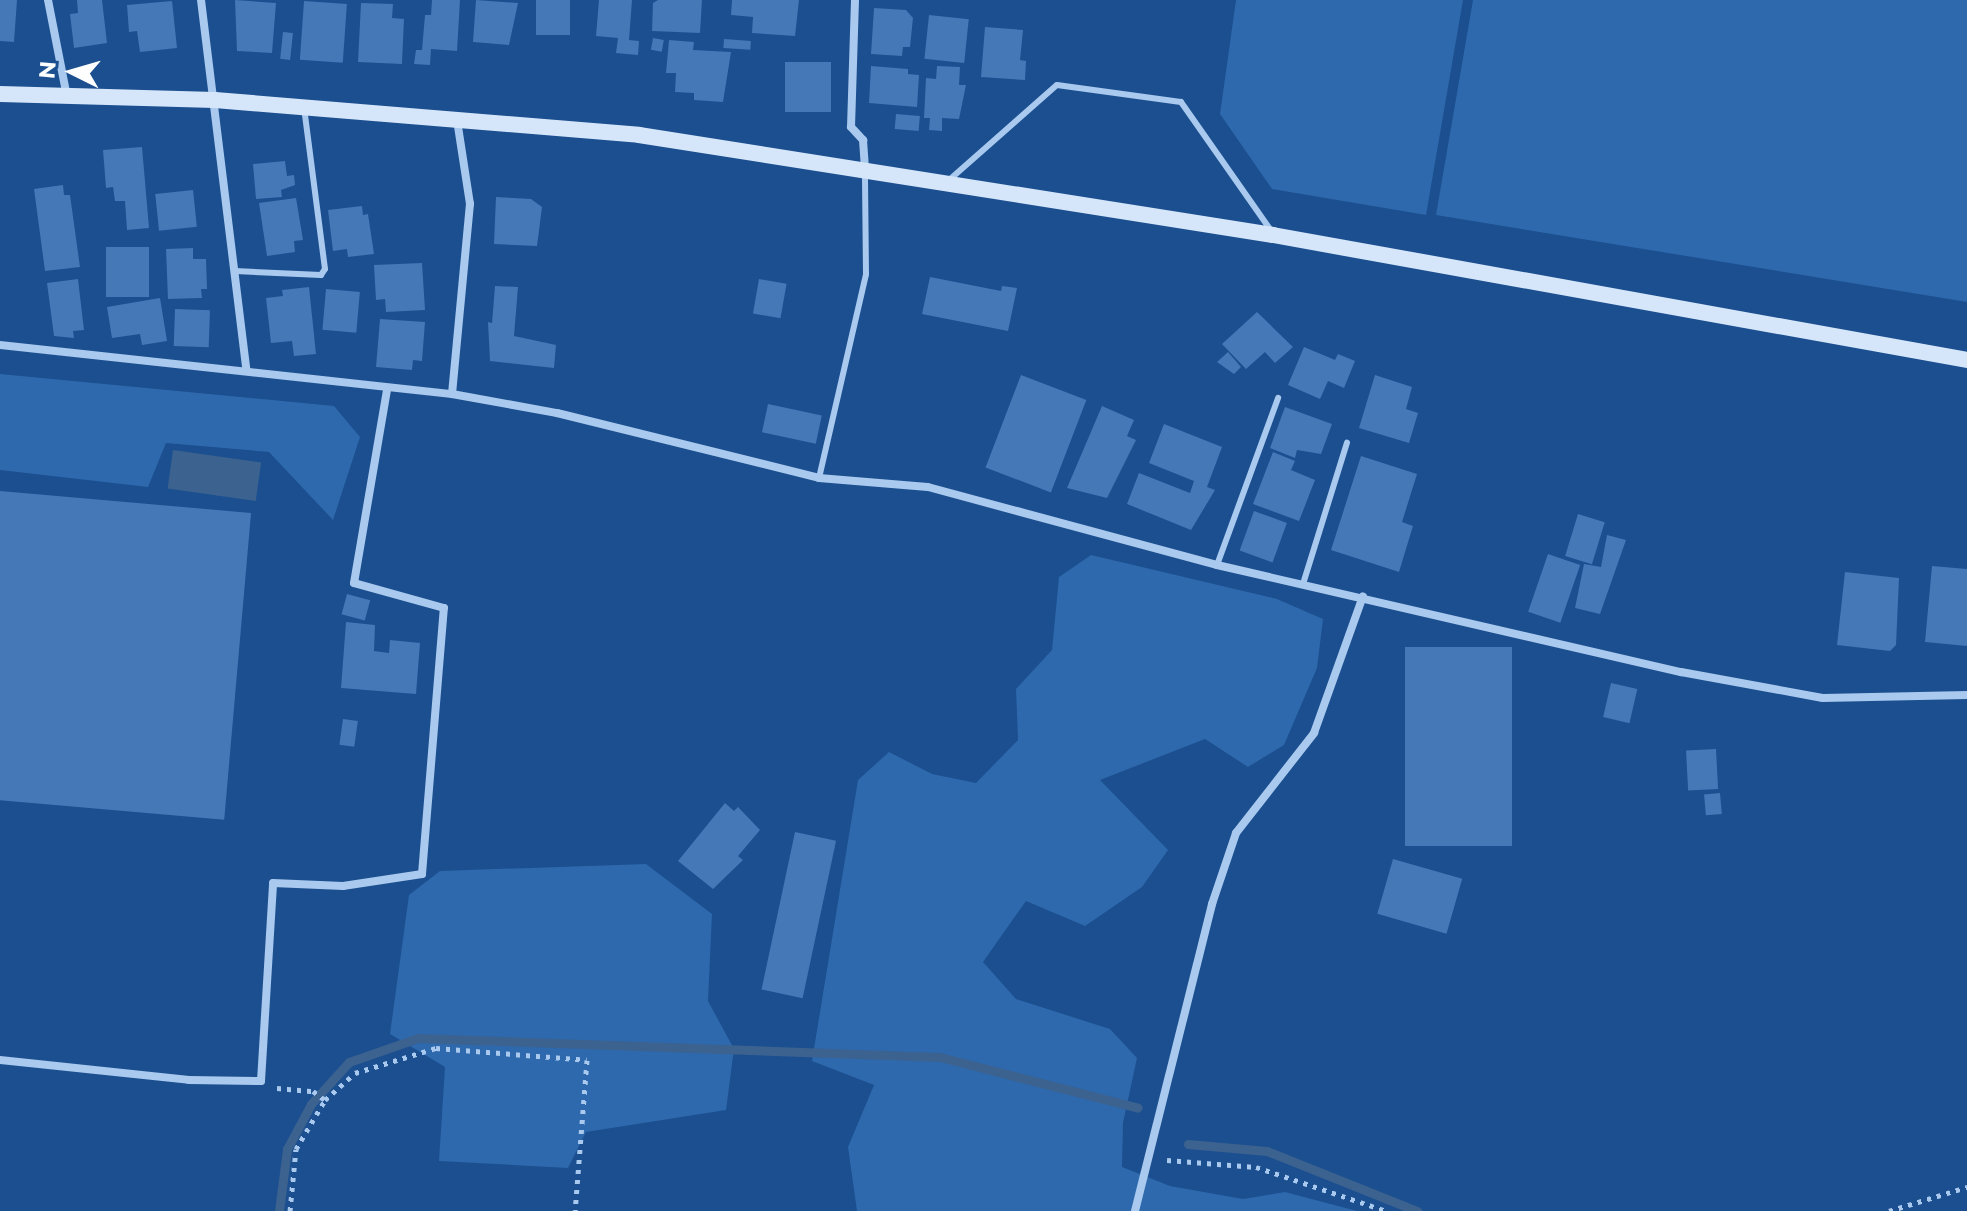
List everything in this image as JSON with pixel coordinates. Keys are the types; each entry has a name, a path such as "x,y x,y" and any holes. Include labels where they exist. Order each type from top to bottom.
{"street":[{"path":"48,0 66,92"},
{"path":"201,0 246,369"},
{"path":"855,0 851,127 863,140 865,169"},
{"path":"0,94 66,92 215,100 639,135 1273,235 1967,360"},
{"path":"452,394 470,204 457,120"},
{"path":"0,345 246,369 387,390 452,394 557,413 819,478 928,487 1217,565 1363,596 1681,672 1823,698 1967,695"},
{"path":"0,1060 189,1080 261,1081 273,883 343,886 422,874 444,608 354,583 387,390"},
{"path":"1135,1211 1212,904 1236,833 1314,733 1363,596"}],"lane":[{"path":"946,183 1057,85 1181,102 1273,235"},
{"path":"235,271 321,275 325,269 304,107"},
{"path":"819,478 866,274 865,169"},
{"path":"1217,565 1278,398"},
{"path":"1303,584 1347,443"}],"path":[{"path":"290,1211 296,1149 325,1100 355,1073 436,1048 587,1060 575,1211"},
{"path":"261,1081 268,1087 313,1091 325,1100"},
{"path":"1147,1159 1256,1167 1387,1211"},
{"path":"1889,1211 1967,1187"}],"shaded area":[{"path":"1236,0 1463,0 1426,215 1272,189 1220,114"},
{"path":"1473,0 1967,0 1967,302 1436,215"},
{"path":"0,374 334,406 360,437 333,520 269,452 166,443 148,487 0,470"},
{"path":"173,450 261,462 256,501 168,489"},
{"path":"1091,555 1277,599 1323,619 1317,668 1284,745 1248,767 1205,739 1100,780 1168,850 1142,887 1085,926 1026,901 983,962 1016,999 1110,1029 1137,1058 1123,1123 1122,1167 1170,1186 1243,1199 1285,1192 1357,1211 857,1211 848,1147 874,1085 812,1061 858,780 889,752 932,774 976,783 1018,740 1016,689 1052,650 1059,577"},
{"path":"646,864 712,914 708,1001 734,1049 726,1110 586,1132 568,1168 439,1161 445,1067 390,1034 409,895 440,871"}],"building":[{"path":"0,0 17,0 14,42 0,41"},
{"path":"77,0 102,0 107,43 74,48 70,14 78,13"},
{"path":"235,0 276,3 272,53 237,51"},
{"path":"432,0 460,0 457,51 431,49 430,65 414,64 416,50 422,50 425,15 431,15"},
{"path":"476,0 518,3 509,45 473,42"},
{"path":"536,0 570,0 570,35 536,35"},
{"path":"599,0 632,0 629,40 639,41 638,55 616,53 618,38 596,36"},
{"path":"658,0 702,0 700,33 652,31 653,3"},
{"path":"732,0 799,0 795,36 752,33 753,17 731,15"},
{"path":"172,1 177,48 140,52 137,31 129,32 127,5"},
{"path":"304,1 347,4 343,63 300,60"},
{"path":"361,3 393,4 392,18 404,19 402,64 358,62"},
{"path":"874,8 906,10 913,18 910,47 903,47 902,56 871,54"},
{"path":"929,15 969,19 964,63 924,59"},
{"path":"985,27 1023,30 1020,60 1026,61 1025,80 981,77"},
{"path":"283,32 293,33 290,60 280,59"},
{"path":"653,38 664,40 662,52 651,50"},
{"path":"724,39 751,41 750,50 723,48"},
{"path":"669,40 694,42 693,50 731,52 723,102 694,100 694,93 675,92 676,73 666,73"},
{"path":"785,62 831,62 831,112 785,112"},
{"path":"871,66 908,69 908,74 919,75 917,107 869,103"},
{"path":"937,66 960,67 959,85 966,85 959,119 942,118 942,131 929,130 930,118 924,118 926,78 936,79"},
{"path":"896,114 920,116 919,131 895,129"},
{"path":"142,147 149,228 127,230 125,201 115,201 113,187 106,188 103,150"},
{"path":"285,161 287,176 294,175 295,185 281,190 282,197 256,199 253,164"},
{"path":"63,185 64,195 70,195 80,267 45,271 34,189"},
{"path":"193,190 197,227 159,231 155,194"},
{"path":"496,197 531,199 542,207 537,246 494,244"},
{"path":"296,198 303,240 294,241 295,252 267,256 259,203"},
{"path":"362,206 363,215 368,214 374,254 348,257 347,249 333,251 328,210"},
{"path":"106,247 149,247 149,297 106,297"},
{"path":"193,248 193,259 206,259 207,289 201,289 202,298 168,299 166,249"},
{"path":"422,263 425,310 386,312 385,299 376,300 374,265"},
{"path":"930,277 1001,291 1002,286 1017,288 1008,331 922,314"},
{"path":"78,279 84,330 73,331 74,338 54,336 47,283"},
{"path":"759,279 787,284 780,318 753,313"},
{"path":"495,286 518,287 514,336 556,345 554,368 490,361 488,322 492,323"},
{"path":"309,287 316,354 294,356 292,341 271,343 266,298 283,296 282,290"},
{"path":"326,289 360,292 356,333 322,330"},
{"path":"160,298 167,341 142,345 140,334 112,338 107,307"},
{"path":"175,309 210,310 209,347 174,346"},
{"path":"1257,312 1293,347 1275,363 1265,352 1246,369 1222,344"},
{"path":"380,319 425,322 422,361 413,360 412,370 376,367"},
{"path":"1304,347 1335,360 1338,354 1355,361 1344,388 1328,381 1320,399 1288,385"},
{"path":"1228,352 1241,367 1234,374 1217,362"},
{"path":"1021,375 1086,400 1051,493 986,467"},
{"path":"1375,375 1412,387 1406,409 1418,413 1409,443 1359,428"},
{"path":"768,404 822,415 816,444 762,432"},
{"path":"1102,406 1134,420 1127,436 1136,440 1107,498 1067,488"},
{"path":"1285,407 1332,424 1321,454 1297,450 1295,458 1270,448"},
{"path":"1164,424 1222,447 1207,487 1215,490 1191,530 1127,504 1139,473 1190,493 1194,481 1149,463"},
{"path":"1273,452 1295,461 1291,470 1315,480 1299,521 1253,504"},
{"path":"1361,456 1417,474 1402,522 1413,526 1399,572 1331,550"},
{"path":"0,491 251,513 224,820 0,800"},
{"path":"1254,511 1287,523 1273,562 1240,550"},
{"path":"1578,514 1605,522 1592,564 1565,556"},
{"path":"1607,535 1626,540 1600,614 1575,608 1584,564 1601,567"},
{"path":"1548,554 1580,565 1560,623 1528,612"},
{"path":"1932,566 1967,569 1967,646 1925,642"},
{"path":"1845,572 1899,578 1896,645 1890,651 1837,645"},
{"path":"347,594 370,600 365,620 342,614"},
{"path":"346,622 375,625 374,651 389,653 390,640 420,643 416,694 341,688"},
{"path":"1405,647 1512,647 1512,846 1405,846"},
{"path":"1611,683 1637,689 1629,723 1603,717"},
{"path":"343,719 358,721 354,747 339,745"},
{"path":"1716,749 1718,789 1688,791 1686,751"},
{"path":"1720,793 1722,814 1706,815 1704,794"},
{"path":"725,803 734,811 738,807 760,830 738,856 743,860 713,889 678,861"},
{"path":"795,832 836,841 803,998 762,989"},
{"path":"1393,859 1462,879 1446,934 1377,914"}],"waterway":[{"path":"279,1211 287,1149 311,1104 349,1062 418,1038 940,1057 1138,1108"},
{"path":"1188,1144 1267,1151 1417,1211"}]}
